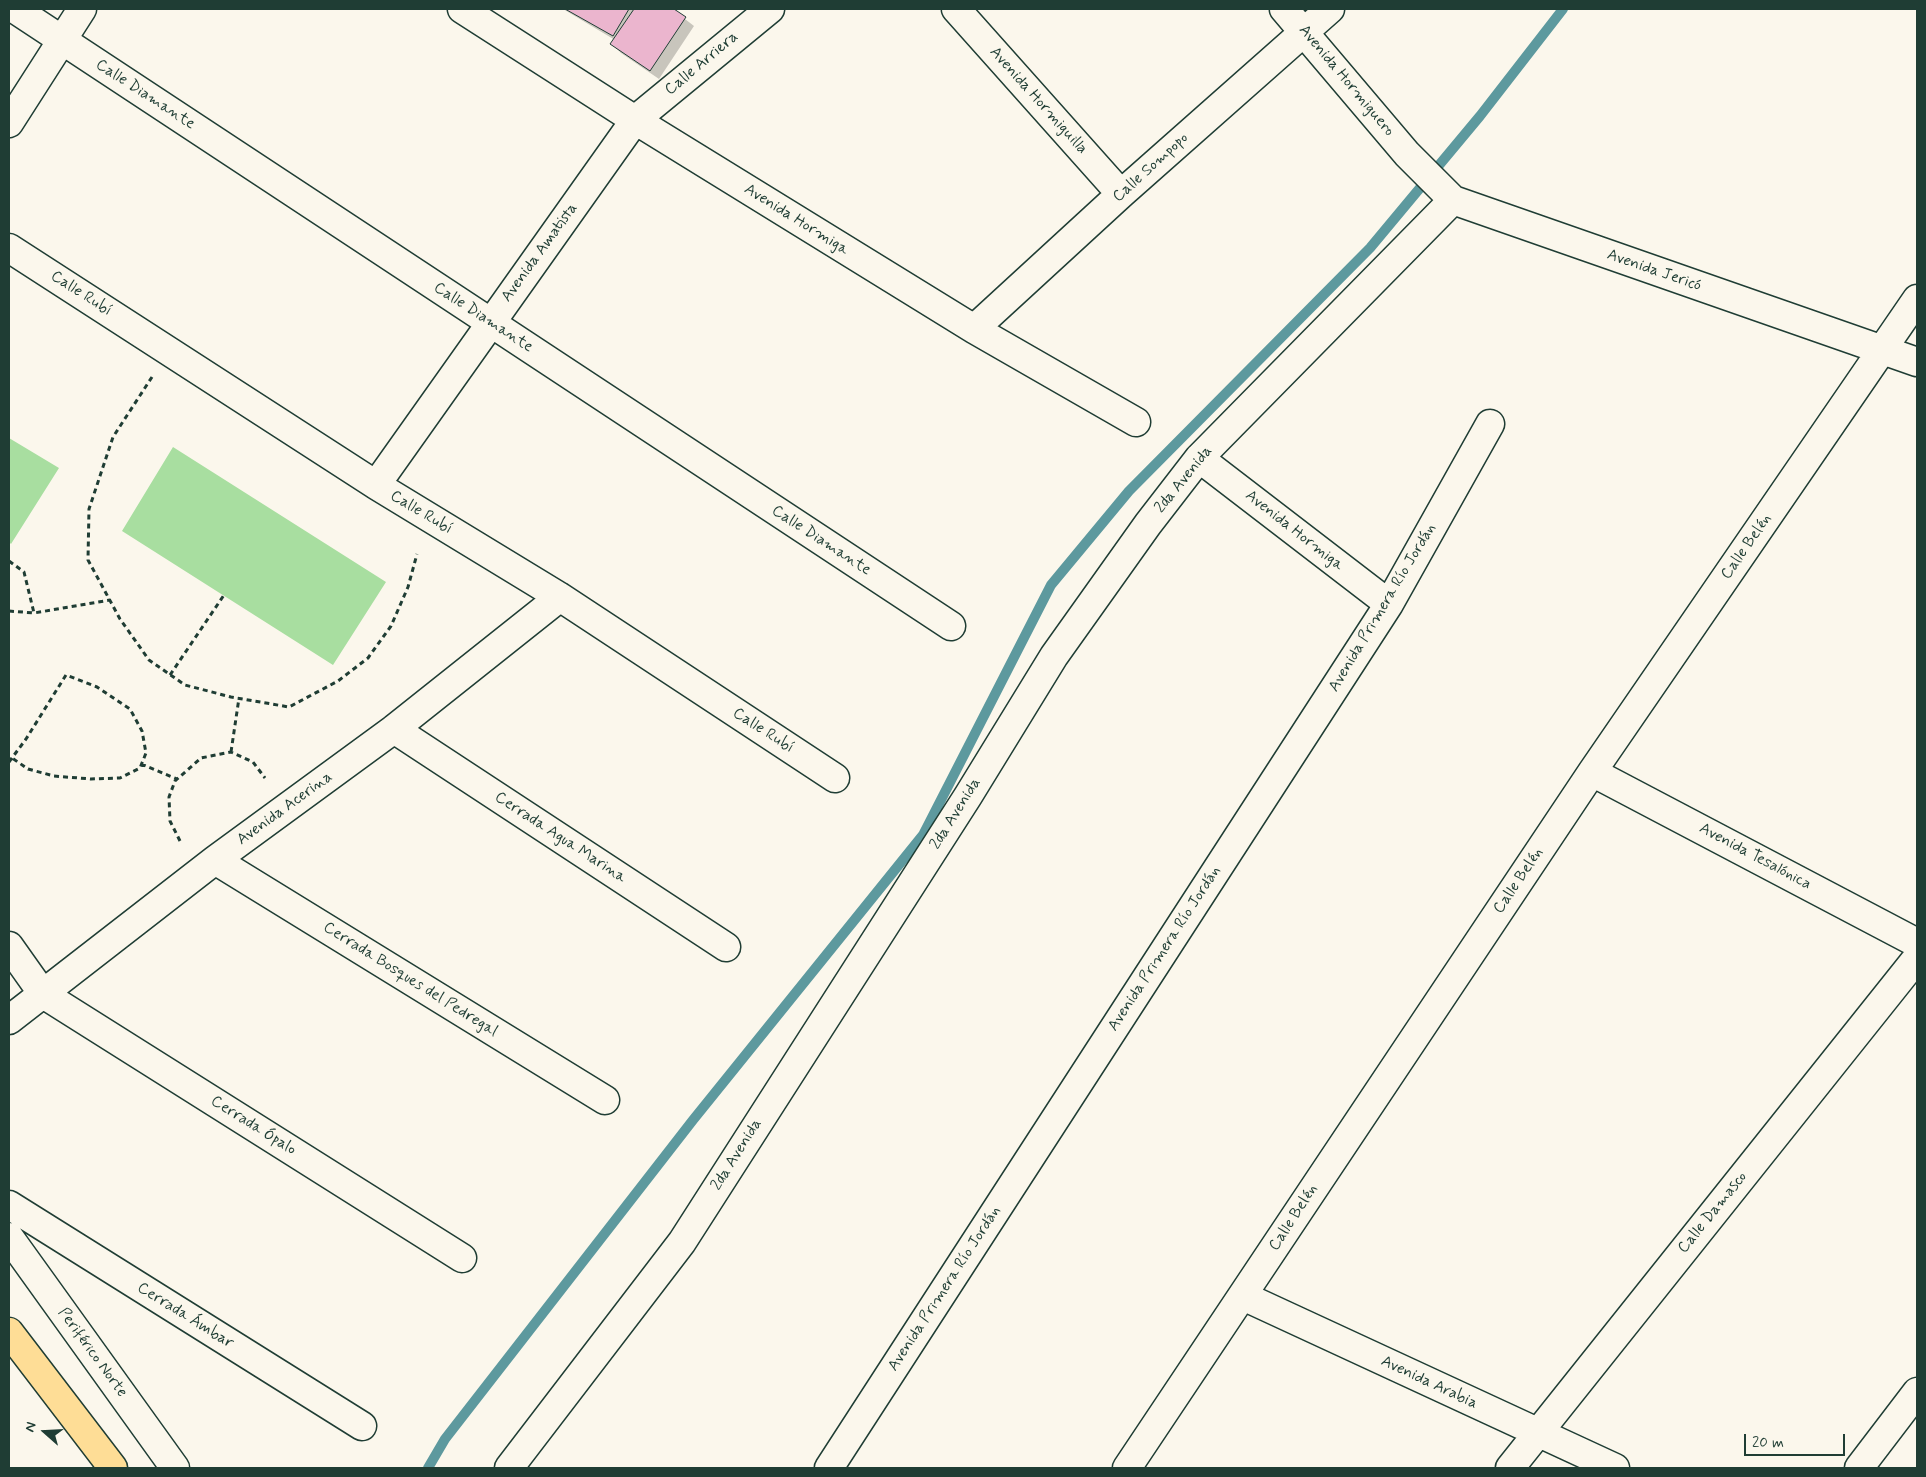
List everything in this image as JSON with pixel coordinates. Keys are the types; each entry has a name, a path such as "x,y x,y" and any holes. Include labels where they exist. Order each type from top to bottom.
{"main road":[{"path":"9,1332 113,1468"}],"street":[{"name":"Calle Diamante","path":"15,9 951,626"},
{"path":"9,123 82,9"},
{"name":"Avenida Hormiga","path":"462,9 635,120 974,329 1136,422"},
{"name":"Calle Arriera","path":"635,120 770,9"},
{"name":"Avenida Hormiguilla","path":"956,9 1121,194"},
{"name":"Avenida Hormiguero","path":"1284,9 1407,154"},
{"name":"Calle Sompopo","path":"974,329 1121,194 1330,9"},
{"name":"Avenida Amatista","path":"376,485 635,120"},
{"name":"Avenida Jericó","path":"1407,154 1448,195 1882,352 1917,362"},
{"name":"2da Avenida","path":"509,1468 682,1242 968,796 1054,656 1148,524 1199,458 1448,195"},
{"name":"Calle Rubí","path":"9,248 376,485 560,597 834,778"},
{"name":"Calle Belén","path":"1127,1468 1592,772 1917,299"},
{"name":"Avenida Primera Río Jordán","path":"829,1468 1388,604 1490,424"},
{"name":"Avenida Hormiga","path":"1199,458 1388,604"},
{"name":"Avenida Acerina","path":"9,1020 215,860 394,729 560,597"},
{"name":"Cerrada Agua Marina","path":"394,729 726,947"},
{"name":"Avenida Tesalónica","path":"1592,772 1917,943"},
{"name":"Cerrada Bosques del Pedregal","path":"215,860 605,1100"},
{"path":"9,946 44,994"},
{"name":"Calle Damasco","path":"1510,1468 1917,958"},
{"name":"Cerrada Ópalo","path":"44,994 462,1258"},
{"name":"Cerrada Ámbar","path":"9,1205 362,1426"},
{"name":"Periférico Norte","path":"9,1237 175,1468"},
{"name":"Avenida Arabia","path":"1243,1296 1536,1434 1615,1468"},
{"path":"1858,1468 1917,1392"}],"path":[{"path":"168,351 113,437 88,509 88,560 120,619 149,660 185,685 239,698 289,707 338,681 368,658 391,626 408,587 417,554"},
{"path":"9,561 24,572 34,613"},
{"path":"170,675 224,595"},
{"path":"9,612 34,613 110,600"},
{"path":"9,762 66,675 97,687 130,709 142,731 146,753 140,768 120,778 91,779 54,776 28,769 12,758"},
{"path":"231,752 239,698"},
{"path":"180,841 170,821 169,797 177,779 201,758 231,752 253,762 265,778"},
{"path":"141,764 177,779"}],"green space":[{"path":"9,438 59,468 11,544 9,542"},
{"path":"173,447 386,582 333,665 122,531"}],"building":[{"path":"565,9 629,9 613,36"},
{"path":"634,9 674,9 686,17 650,71 610,44"}],"waterway":[{"path":"428,1468 445,1439 693,1120 923,835 1051,585 1129,491 1370,248 1480,116 1563,9"}]}
